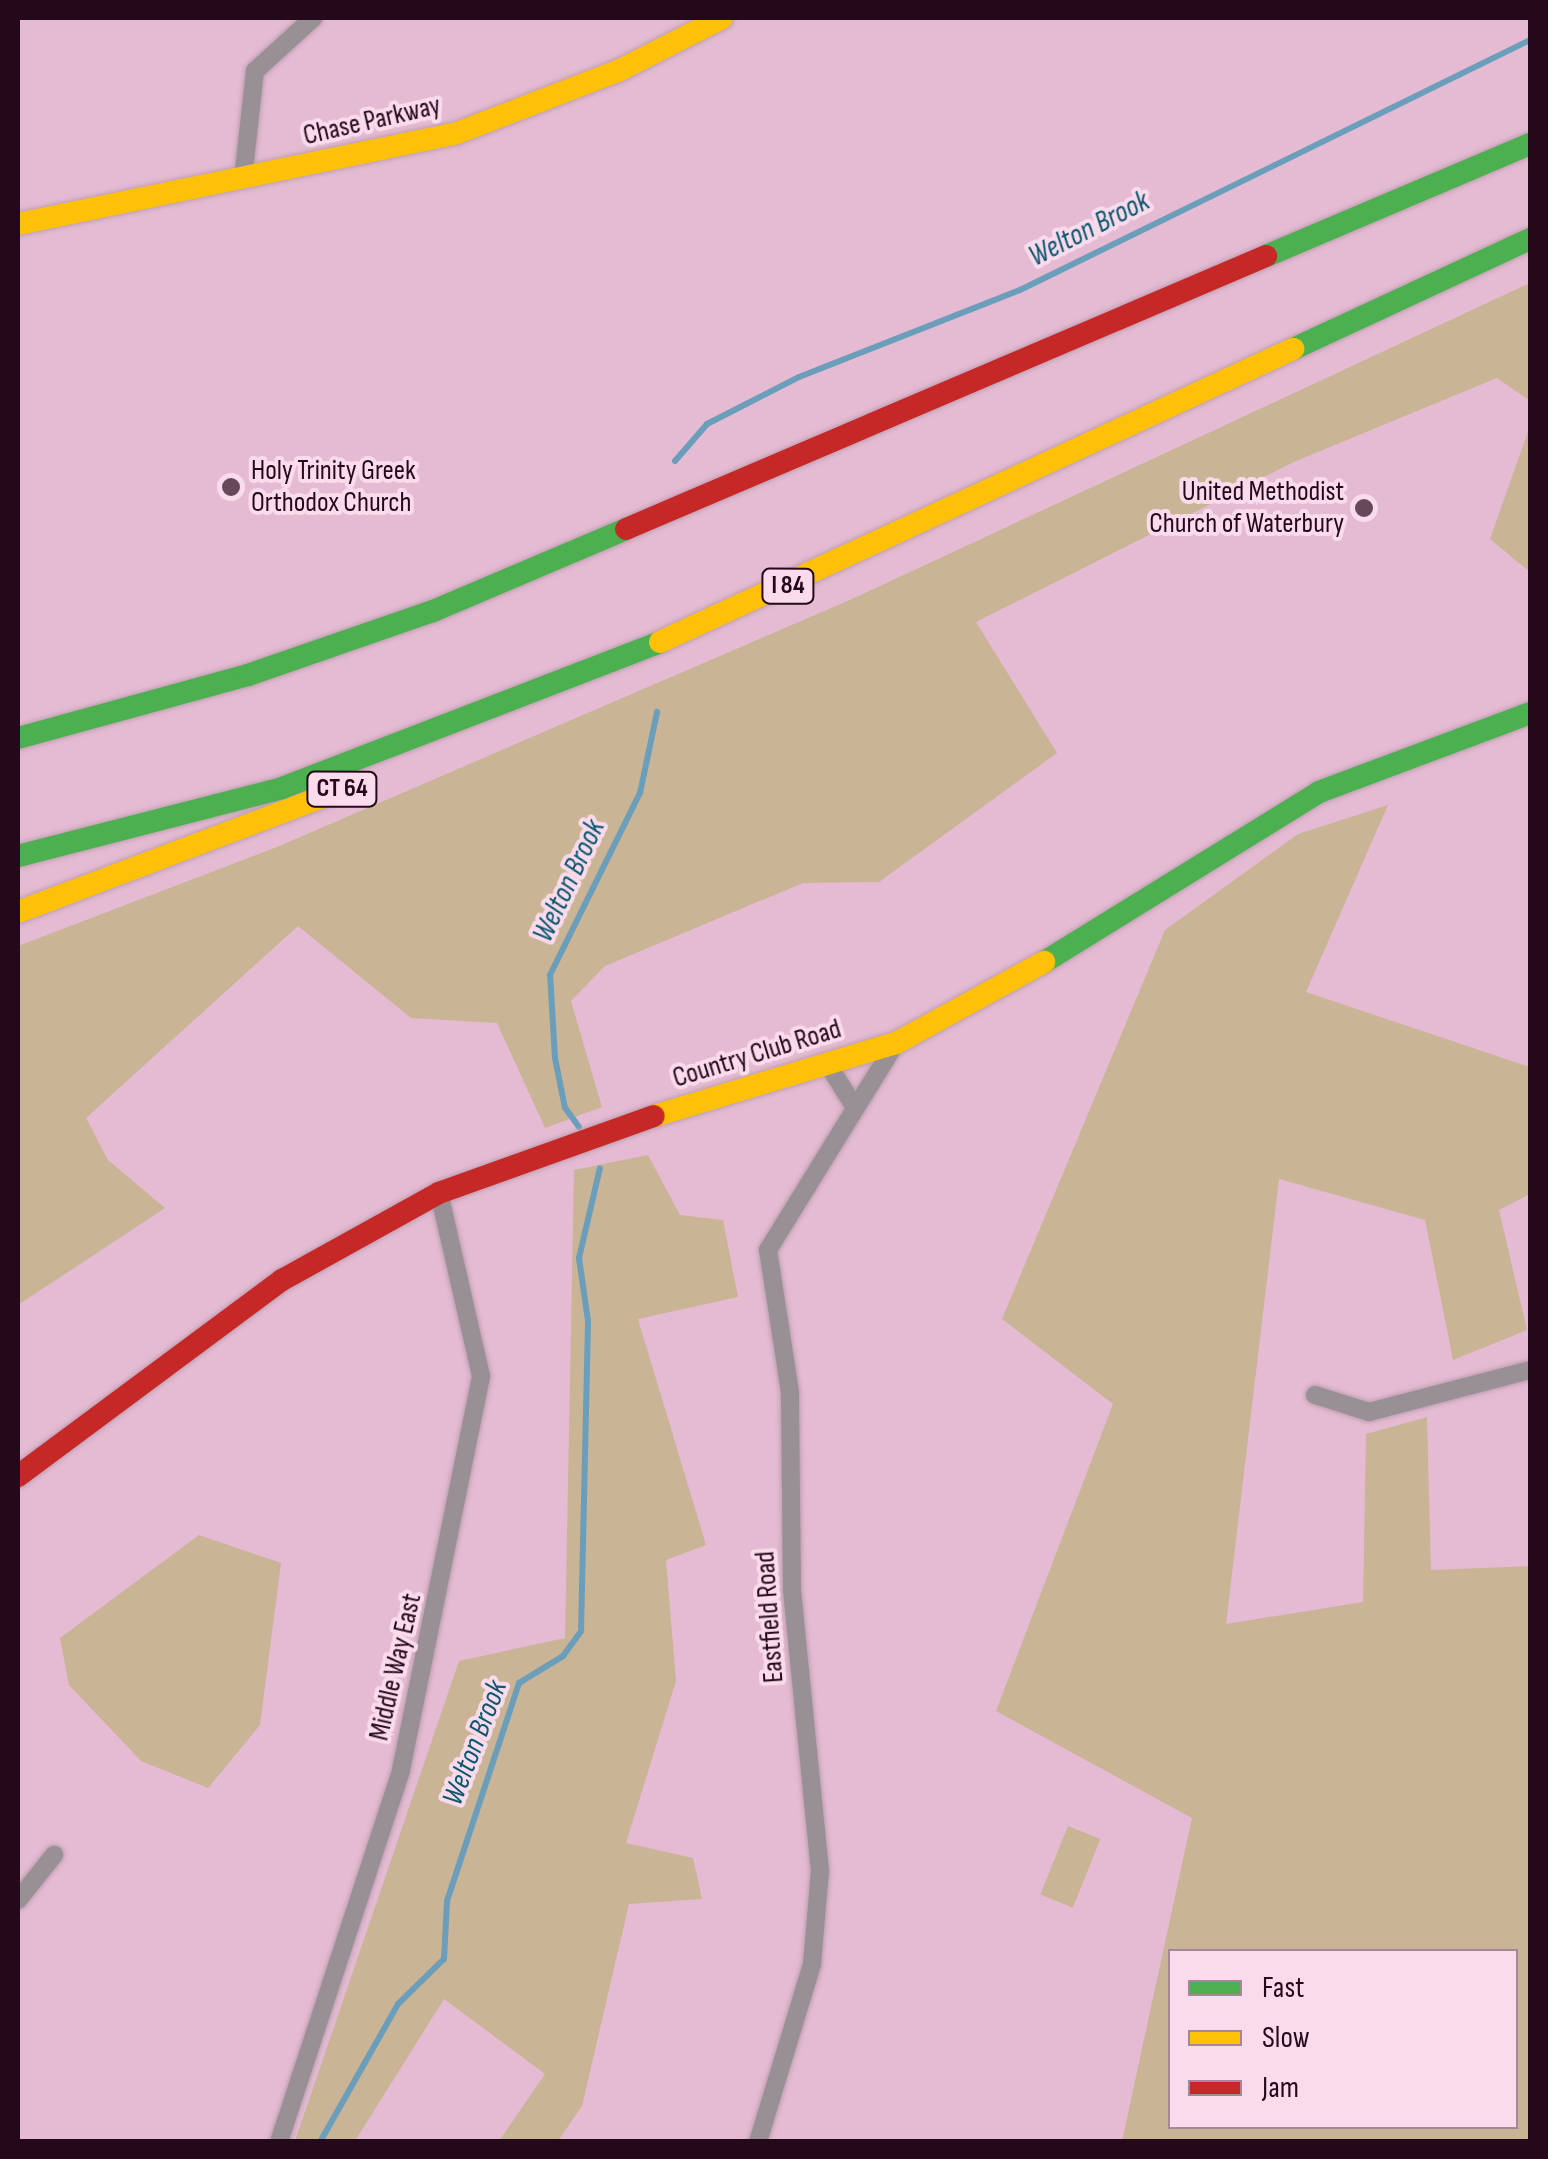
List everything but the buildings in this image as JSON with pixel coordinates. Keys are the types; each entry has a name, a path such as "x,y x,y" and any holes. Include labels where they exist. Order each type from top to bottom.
{"main road":[{"name":"Chase Parkway","path":"18,224 243,179 510,115 722,18"},
{"path":"1159,304 1530,122"},
{"path":"18,738 248,675 433,610 1530,144"},
{"name":"I 84","path":"18,856 362,762 659,646 1530,239"},
{"name":"CT 64","path":"18,912 399,768 659,646"},
{"name":"Country Club Road","path":"18,1476 282,1280 439,1193 565,1143 896,1043 1022,976 1319,792 1530,714"}],"street":[{"path":"243,179 255,71 313,18"},
{"name":"Eastfield Road","path":"758,2142 812,1964 820,1871 792,1590 790,1392 768,1250 896,1043"},
{"path":"827,1064 854,1106"},
{"name":"Middle Way East","path":"279,2142 401,1770 481,1376 439,1193"},
{"path":"1315,1395 1368,1412 1530,1370"},
{"path":"18,1900 54,1855"}],"shaded area":[{"path":"1530,283 1530,401 1497,378 1296,461 976,622 1057,753 879,882 803,883 605,966 571,1001 602,1107 545,1128 497,1023 411,1018 298,926 86,1118 108,1160 165,1208 18,1305 18,946 277,847 852,599"},
{"path":"1530,426 1530,572 1490,539"},
{"path":"1388,805 1306,992 1530,1067 1530,1194 1499,1210 1527,1330 1453,1360 1425,1220 1279,1179 1226,1624 1363,1602 1366,1434 1427,1417 1431,1570 1530,1566 1530,2141 1122,2141 1192,1818 996,1711 1113,1404 1002,1319 1165,930 1298,834"},
{"path":"648,1155 680,1215 723,1220 738,1297 638,1319 706,1545 666,1560 676,1681 626,1843 693,1858 702,1899 629,1904 582,2106 558,2141 499,2141 545,2074 444,1999 355,2141 295,2141 459,1661 565,1638 574,1170"},
{"path":"199,1535 281,1563 260,1725 208,1788 141,1761 69,1685 60,1638"},
{"path":"1068,1826 1100,1839 1073,1908 1040,1895"}],"waterway":[{"name":"Welton Brook","path":"675,461 707,424 799,377 1020,290 1530,40"},
{"name":"Welton Brook","path":"579,1127 565,1108 555,1058 550,975 640,793 657,712"},
{"name":"Welton Brook","path":"320,2142 398,2004 444,1959 447,1901 519,1683 563,1656 581,1631 588,1321 579,1258 600,1168"}],"traffic: fast":[{"path":"1266,256 1530,144"},
{"path":"1293,349 1530,239"},
{"path":"18,738 248,675 433,611 626,529"},
{"path":"18,856 282,788 660,642"},
{"path":"1044,962 1319,792 1530,713"}],"traffic: slow":[{"path":"18,224 457,133 620,70 722,18"},
{"path":"660,642 1293,349"},
{"path":"18,912 351,786"},
{"path":"654,1116 896,1043 1044,962"}],"traffic: jam":[{"path":"626,529 1266,256"},
{"path":"18,1476 282,1280 439,1193 654,1116"}],"place":[{"name":"Holy Trinity Greek Orthodox Church","path":"231,487"},
{"name":"United Methodist Church of Waterbury","path":"1364,508"}]}
